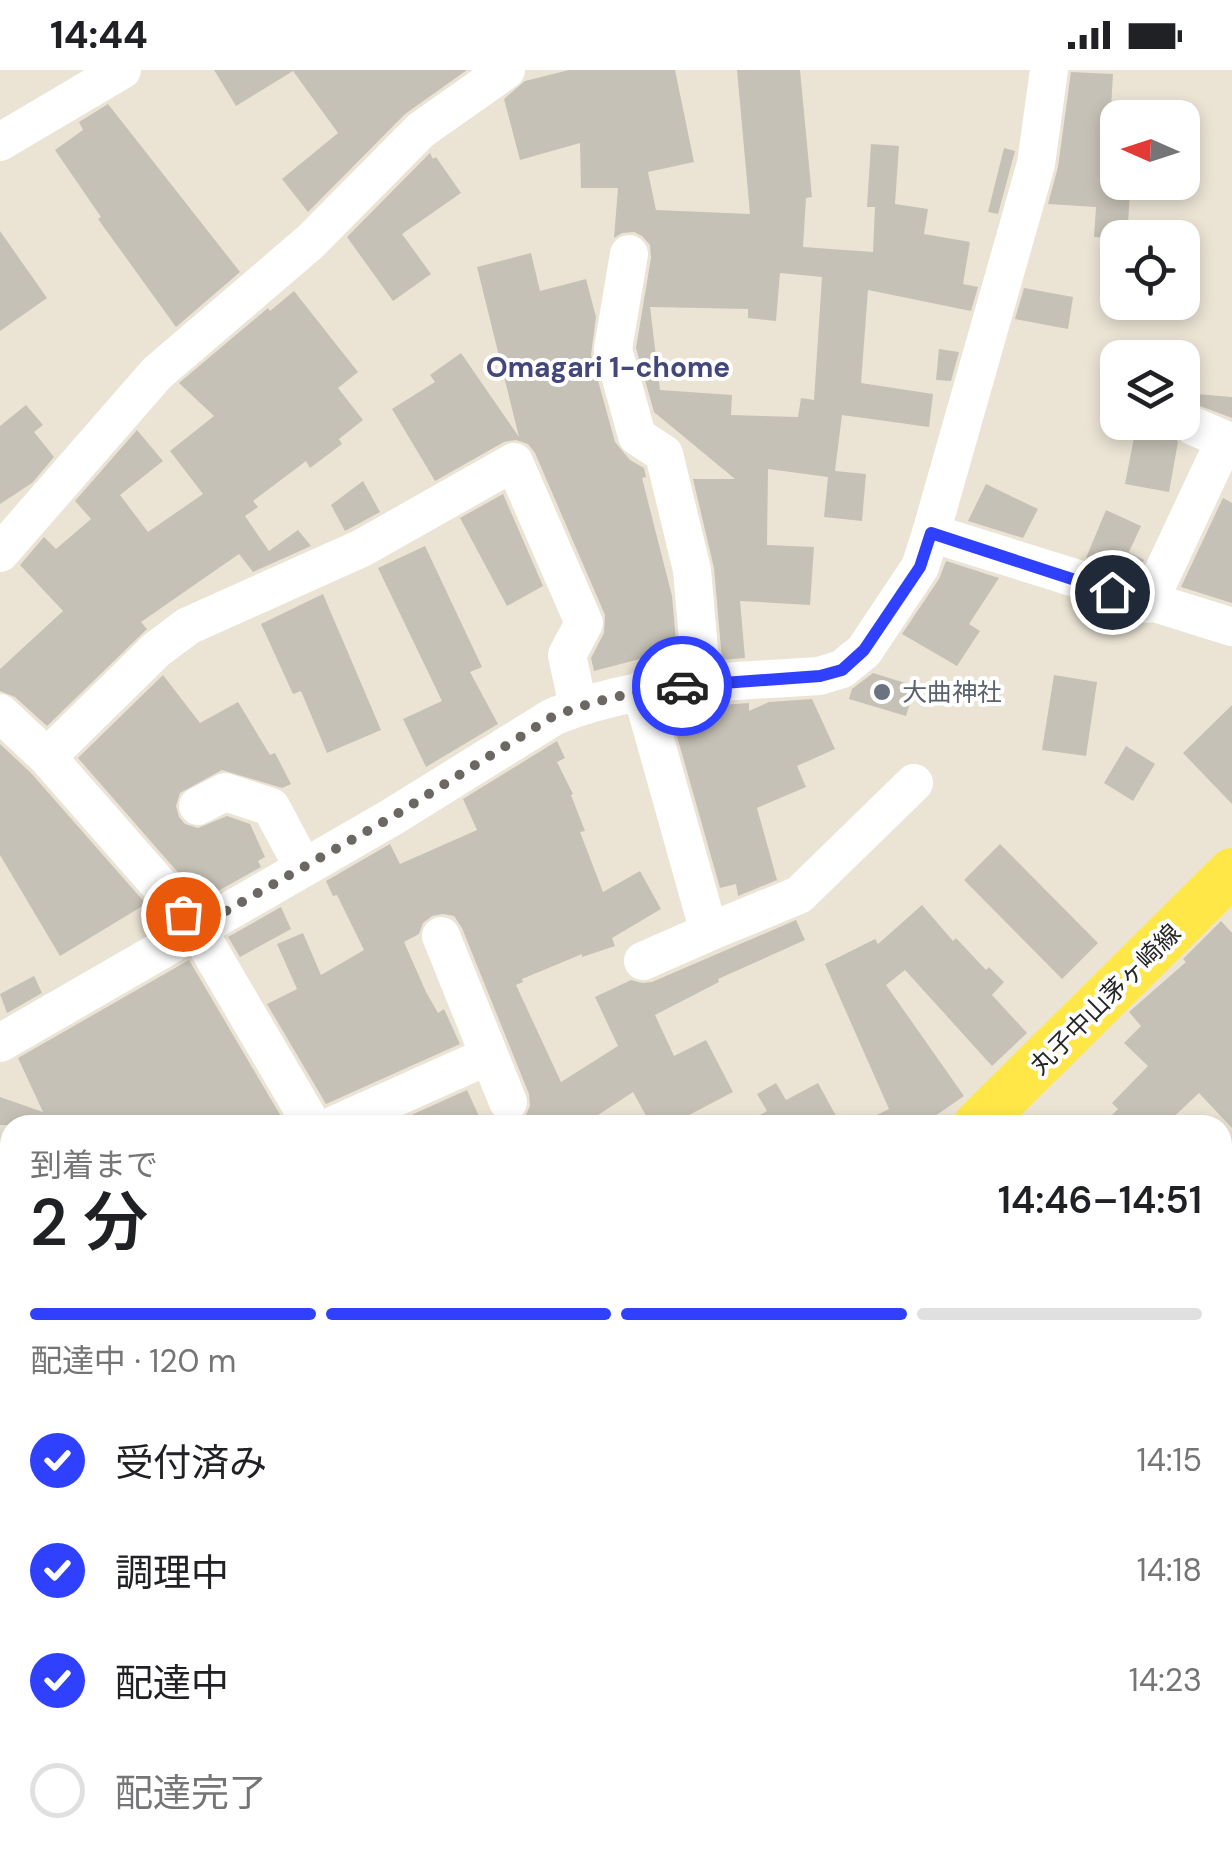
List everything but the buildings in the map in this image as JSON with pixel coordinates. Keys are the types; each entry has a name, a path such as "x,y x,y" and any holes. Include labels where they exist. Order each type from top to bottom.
{"main road":[{"name":"丸子中山茅ヶ崎線","path":"987,1115 1232,872"}],"street":[{"path":"0,142 122,70"},
{"path":"0,553 91,444 157,373 310,242 420,130 506,70"},
{"path":"0,1043 392,817 552,717 641,690 820,676 842,670 864,650 920,567 931,533 1036,164 1049,70"},
{"path":"629,254 614,349 637,436 664,454 692,570 702,684"},
{"path":"1148,604 1225,440 1200,429"},
{"path":"47,757 156,650 188,626 362,548 514,462 584,623 567,656 578,706"},
{"path":"931,533 1232,628"},
{"path":"641,690 709,932"},
{"path":"0,713 47,757 196,928 306,1115"},
{"path":"198,806 225,792 271,807 303,867"},
{"path":"643,961 709,932 805,911 905,808"},
{"path":"441,936 508,1102"},
{"path":"356,1115 488,1056"}],"way so far":[{"path":"183,914 196,928 392,817 552,717 641,690 682,686"}],"place":[{"name":"大曲神社","path":"882,692"}],"district":[{"name":"Omagari 1-chome","path":"608,367"}],"route":[{"path":"682,686 820,676 842,670 864,650 920,567 931,533 1112,592"}]}
